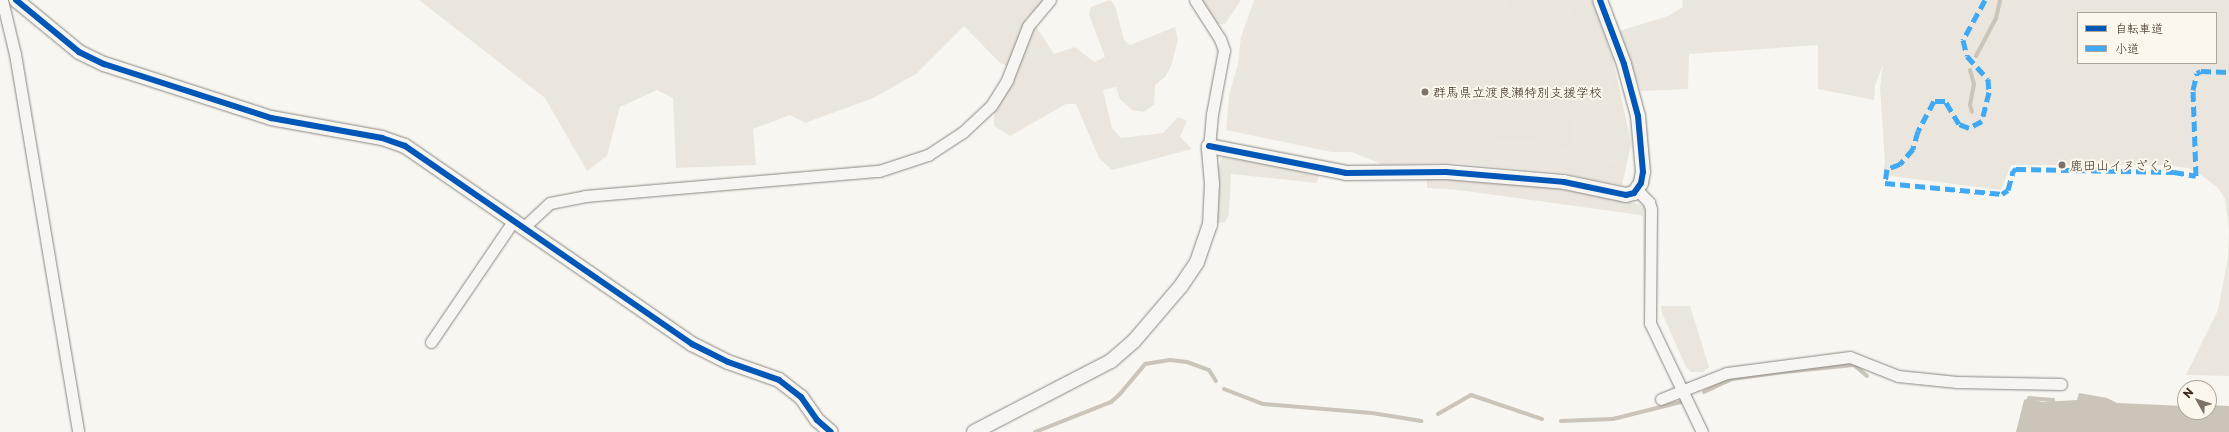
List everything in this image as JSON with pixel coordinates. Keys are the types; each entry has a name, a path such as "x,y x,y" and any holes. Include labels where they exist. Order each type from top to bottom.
{"street":[{"path":"2,0 15,54 78,432"},
{"path":"16,0 78,52 104,64 271,118 382,138 405,146 692,344 728,362 779,380 801,397 817,420 831,432"},
{"path":"431,342 519,224 550,204 585,196 879,171 928,155 963,132 991,106 1007,80 1028,26 1050,0"},
{"path":"974,432 1095,371 1124,352 1181,286 1197,262 1210,225 1212,184 1209,146 1212,114 1224,50 1220,39 1195,0"},
{"path":"1209,146 1346,173 1439,172 1564,182 1626,195 1637,190 1641,183 1644,162 1638,116 1624,64 1600,0"},
{"path":"1637,190 1648,202 1651,209 1650,323 1702,432"},
{"path":"1661,399 1683,392 1726,373 1850,357 1898,376 1957,382 2061,384"}],"shaded area":[{"path":"419,0 1044,0 1025,20 1037,28 1054,54 1075,47 1094,62 1105,57 1089,14 1091,7 1110,0 1115,6 1124,40 1130,45 1175,27 1178,39 1171,66 1165,77 1155,85 1154,105 1143,112 1132,110 1120,99 1116,87 1103,90 1112,128 1121,138 1163,133 1178,117 1187,121 1180,137 1192,149 1112,170 1099,158 1076,104 1066,104 1010,136 994,126 994,111 1012,85 1018,70 1000,63 964,26 916,74 873,98 805,123 790,115 753,129 756,165 676,168 673,98 657,90 620,107 607,156 587,171 545,98"},
{"path":"1202,0 1241,0 1225,24 1215,24"},
{"name":"群馬県立渡良瀬特別支援学校","path":"1254,0 1561,0 1612,56 1631,143 1622,185 1566,173 1453,163 1381,164 1352,152 1332,152 1226,130 1229,96 1238,63 1241,37"},
{"path":"1511,0 1550,0 1590,45 1610,55 1561,0 1592,0 1612,56 1631,143 1622,185 1570,175 1566,169 1619,165 1614,93 1609,78 1601,79 1601,82 1575,86 1574,101 1569,103 1572,149 1546,142 1439,134 1490,52 1486,41"},
{"path":"1682,0 2229,0 2229,230 2225,199 2218,188 2200,174 2188,168 2167,165 2011,165 2001,190 1883,175 1885,162 1880,87 1883,65 1875,85 1874,100 1818,89 1818,45 1689,54 1688,89 1641,91 1619,31 1668,16 1683,7"},
{"path":"1222,157 1319,174 1317,183 1231,174 1229,215 1225,222 1216,223 1218,210 1217,171"},
{"path":"1427,176 1562,187 1642,205 1647,212 1644,305 1643,217 1640,215 1458,190 1427,188"},
{"path":"2229,230 2229,376 2186,375 2218,310 2228,257"},
{"path":"1661,306 1690,306 1709,367 1703,372 1691,372 1686,367 1662,313"},
{"path":"2079,393 2107,398 2117,403 2177,406 2177,420 2217,420 2217,405 2229,406 2229,432 2016,432 2024,400 2029,398 2042,402 2077,400"}],"waterway":[{"path":"1976,56 1996,18 2000,0"},
{"path":"1970,70 1974,84 1970,105 1972,112"},
{"path":"1035,432 1111,402 1120,394 1145,364 1170,360 1187,362 1209,370 1216,381"},
{"path":"1704,392 1732,379 1854,365 1867,376"},
{"path":"1224,389 1263,404 1372,413 1421,421"},
{"path":"1438,414 1471,395 1542,419"},
{"path":"2029,398 2053,400 2054,405"},
{"path":"1561,421 1613,419 1681,402"}],"marked path":[{"path":"1985,0 1963,40 1967,56 1988,79 1989,92 1982,121 1969,128 1959,124 1945,101 1934,101 1918,131 1913,149 1900,164 1887,169 1885,183 2002,194 2008,190 2013,171 2016,169 2174,172 2196,176 2193,90 2197,73 2201,71 2229,72"}],"cycle path":[{"path":"16,0 79,52 104,64 271,118 382,138 405,146 692,344 728,362 779,380 801,397 817,420 831,432"},
{"path":"1209,146 1346,173 1446,172 1564,182 1626,195 1634,193 1641,183 1643,172 1638,116 1624,64 1600,0"}],"place":[{"name":"群馬県立渡良瀬特別支援学校","path":"1425,92"},
{"name":"鹿田山イヌざくら","path":"2062,165"}]}
